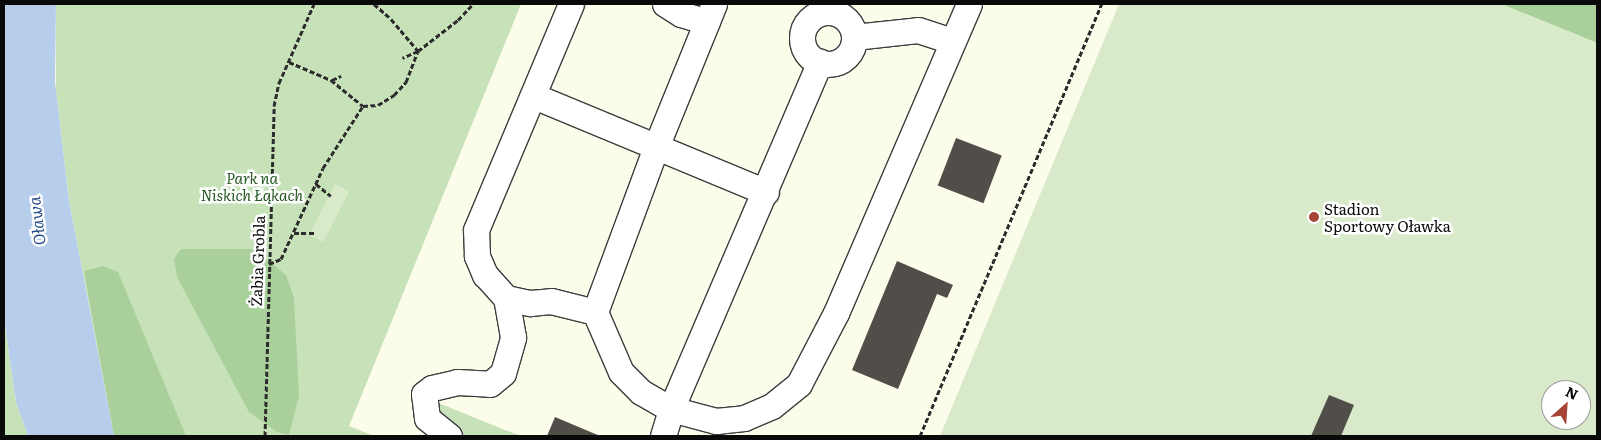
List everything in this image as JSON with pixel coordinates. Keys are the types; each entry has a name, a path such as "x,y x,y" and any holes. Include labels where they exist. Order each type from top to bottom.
{"lane":[{"path":"449,436 427,418 424,394 432,388 457,382 490,384 503,373 513,337 506,298 486,275 476,256 476,230 534,96 571,4"},
{"path":"665,4 681,14 711,13 656,147 595,312 621,372 640,392 671,409 716,421 744,418 772,406 799,384 836,313 969,4"},
{"path":"806,11 825,12 841,16 848,22 854,37 846,57 829,64 820,62 810,56 802,40 806,11"},
{"path":"854,37 918,30 952,41"},
{"path":"663,436 671,409 766,192 820,62"},
{"path":"534,96 766,192"},
{"path":"506,298 530,303 551,301 595,312"}],"path":[{"name":"Żabia Grobla","path":"264,436 274,106 289,62 314,4"},
{"path":"374,4 391,19 418,51"},
{"path":"402,58 418,51 458,20 473,4"},
{"path":"920,436 1102,4"},
{"path":"289,62 331,80 363,106 378,104 394,95 406,82 418,51"},
{"path":"331,80 341,76"},
{"path":"269,264 281,260 335,146 363,106"},
{"path":"316,184 330,196"},
{"path":"294,233 315,233"}],"green space":[{"name":"Park na Niskich Łąkach","path":"56,4 521,4 349,426 374,436 114,436 69,201 56,90"},
{"name":"Stadion Sportowy Oławka","path":"1119,4 1501,4 1597,43 1597,436 940,436"},
{"path":"1501,4 1597,4 1597,43"},
{"path":"335,184 349,191 323,242 309,235"},
{"path":"181,249 253,249 286,275 294,298 299,396 289,435 277,432 249,412 177,277 174,259"},
{"path":"103,266 118,272 186,436 114,436 84,271"},
{"path":"4,319 16,402 28,436 4,436"},
{"path":"436,402 522,436 461,436 438,426"}],"water":[{"name":"Oława","path":"4,4 56,4 55,82 69,201 114,436 28,436 16,402 4,318"}],"building":[{"path":"956,138 1002,156 983,203 938,186"},
{"path":"897,261 953,285 947,298 937,294 898,389 852,370"},
{"path":"1329,395 1354,405 1341,436 1311,436"},
{"path":"555,417 600,436 547,436"}],"place":[{"name":"Stadion Sportowy Oławka","path":"1314,217"}]}
